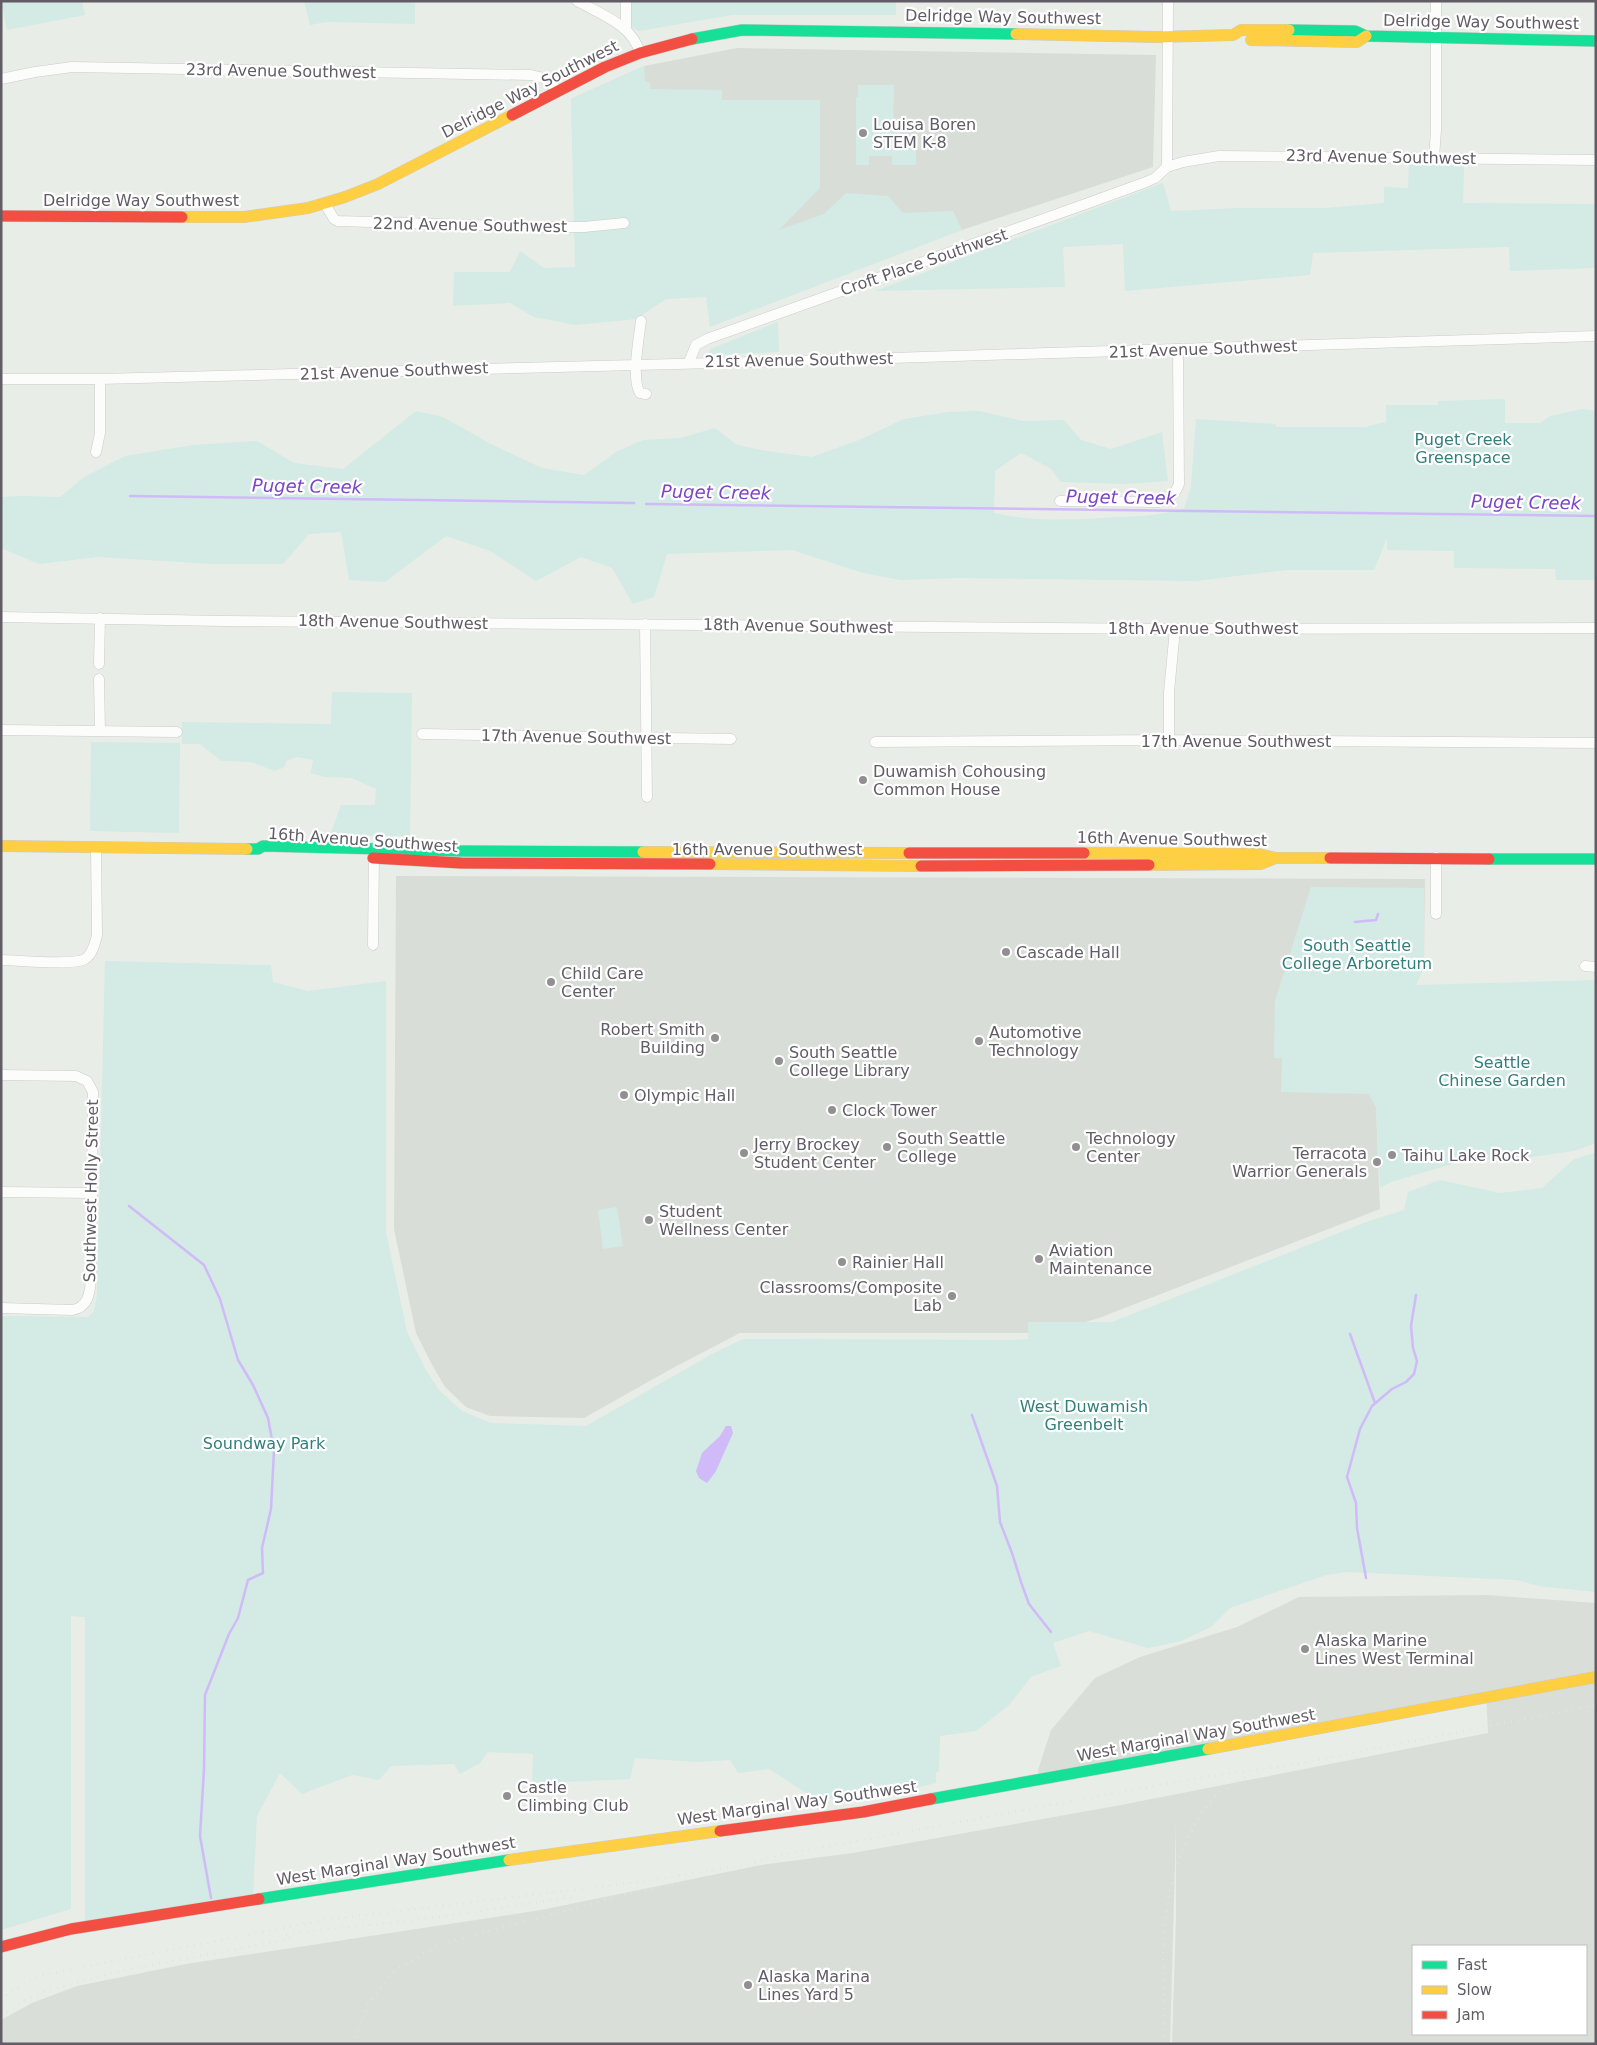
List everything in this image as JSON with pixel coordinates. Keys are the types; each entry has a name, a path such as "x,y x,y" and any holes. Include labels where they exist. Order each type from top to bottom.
{"main road":[{"name":"Delridge Way Southwest","path":"1,216 110,218 244,217 325,204 392,177 557,90 605,67 640,53 707,35 742,30 1168,36 1233,35 1241,30 1356,31 1366,36 1437,37 1504,41 1596,41"},
{"name":"16th Avenue Southwest","path":"1,846 258,849 263,846 374,854 1259,854 1276,858 1596,859"},
{"name":"West Marginal Way Southwest","path":"1,1947 72,1929 117,1921 403,1876 863,1812 1596,1677"}],"street":[{"path":"577,1 626,30 638,43 640,53"},
{"path":"626,1 626,30"},
{"path":"1167,167 1168,1"},
{"path":"1434,158 1436,130 1436,1"},
{"name":"23rd Avenue Southwest","path":"1,79 42,70 72,67 531,75 544,78 557,90"},
{"name":"23rd Avenue Southwest","path":"1167,167 1193,159 1219,156 1596,160"},
{"name":"Croft Place Southwest","path":"689,362 696,345 707,339 1146,182 1167,167"},
{"name":"22nd Avenue Southwest","path":"325,204 334,219 338,221 557,227 584,227 624,223"},
{"path":"641,321 637,389 640,393 646,394"},
{"name":"21st Avenue Southwest","path":"1,379 100,379 1178,350 1596,336"},
{"path":"1060,501 1159,502 1170,498 1176,491 1179,484 1178,350"},
{"path":"96,452 100,433 100,379"},
{"name":"18th Avenue Southwest","path":"1,617 1174,629 1596,628"},
{"path":"99,664 100,618"},
{"path":"645,624 647,797"},
{"path":"1169,740 1169,692 1174,629"},
{"path":"99,679 100,731"},
{"path":"1,730 177,732"},
{"name":"17th Avenue Southwest","path":"422,734 731,739"},
{"name":"17th Avenue Southwest","path":"876,742 1169,740 1596,743"},
{"path":"1,960 76,962 88,957 92,951 97,934 96,847"},
{"path":"373,945 374,854"},
{"path":"1436,858 1436,914"},
{"name":"Southwest Holly Street","path":"1,1075 76,1076 87,1080 93,1092 91,1279 86,1302 82,1308 72,1310 1,1308"},
{"path":"1,1192 92,1193"}],"shaded area":[{"name":"Louisa Boren STEM K-8","path":"737,48 1156,55 1153,167 962,230 635,233 571,99 644,66"},
{"name":"South Seattle College","path":"396,876 1425,879 1424,966 1369,1093 1376,1107 1380,1209 1099,1318 1065,1328 1029,1333 740,1333 584,1418 490,1416 466,1407 445,1387 431,1363 416,1333 394,1229"},
{"path":"726,1426 731,1426 733,1433 716,1471 707,1483 699,1478 696,1471 702,1453 720,1436"},
{"path":"1486,1595 1596,1603 1596,2044 1172,2044 1176,1920 1176,1826 1170,2044 1,2044 1,2020 32,2003 77,1986 186,1964 541,1910 761,1865 853,1853 1121,1805 1488,1733 1486,1694 1039,1786 1038,1770 1051,1730 1095,1678 1140,1657 1237,1627 1299,1597"}],"green space":[{"path":"1,1 82,1 85,15 7,30"},
{"path":"304,1 415,1 415,24 327,22 310,25"},
{"path":"630,1 896,1 896,15 732,15 639,31 631,27"},
{"path":"644,66 645,81 650,83 650,89 722,90 722,100 820,100 820,188 779,230 824,214 846,193 888,196 903,213 953,211 962,230 710,327 706,297 666,299 636,319 575,325 534,317 510,303 453,306 454,272 510,272 520,251 544,268 575,267 571,99"},
{"path":"858,85 894,85 893,143 916,144 916,165 892,165 892,156 869,156 869,165 856,165 856,97 858,97"},
{"path":"1409,165 1464,165 1463,203 1596,204 1596,268 1510,271 1509,247 1313,253 1310,275 1125,291 1123,244 1063,247 1065,287 875,291 1163,183 1171,211 1240,208 1326,208 1384,203 1384,187 1408,188"},
{"path":"778,322 779,352 709,355 710,349"},
{"name":"Puget Creek Greenspace","path":"1505,399 1505,423 1540,423 1550,416 1583,409 1596,411 1596,580 1556,580 1555,569 1454,568 1454,551 1387,550 1387,538 1374,570 1286,570 1195,581 956,578 901,580 863,573 792,550 667,554 654,597 633,604 612,568 581,557 536,581 490,551 446,536 385,582 349,580 341,532 309,534 283,564 212,564 98,557 39,564 1,548 1,497 60,497 84,477 125,456 193,445 257,441 294,463 343,469 416,411 443,417 491,444 542,468 584,475 616,452 643,440 680,438 715,428 737,445 812,457 859,440 904,419 948,412 979,411 1023,421 1064,420 1081,440 1111,449 1162,432 1168,481 1125,484 1061,482 1050,468 1021,453 995,471 994,513 1024,518 1070,519 1150,515 1184,508 1191,487 1196,419 1275,424 1277,427 1366,427 1384,422 1386,424 1386,405 1438,405 1438,401"},
{"path":"332,692 412,693 410,836 330,835 341,805 375,805 376,789 352,778 325,777 311,773 313,760 297,757 286,761 285,767 275,771 251,762 221,761 200,744 182,744 182,722 331,724"},
{"path":"91,742 180,743 179,833 90,831"},
{"path":"1311,887 1424,888 1424,966 1416,985 1596,980 1596,1143 1574,1151 1510,1160 1466,1160 1391,1182 1380,1188 1376,1107 1369,1094 1281,1092 1282,1058 1274,1058 1275,1001"},
{"path":"105,961 271,965 273,982 308,991 386,981 386,1232 407,1332 426,1370 439,1390 462,1411 491,1423 586,1426 712,1354 743,1339 1014,1340 1028,1339 1028,1322 1112,1322 1369,1221 1404,1210 1408,1192 1440,1180 1500,1193 1542,1188 1573,1160 1596,1152 1596,1592 1539,1586 1516,1580 1348,1572 1326,1575 1230,1608 1211,1627 1181,1641 1148,1648 1089,1631 1053,1643 1061,1666 1031,1677 1009,1705 976,1731 940,1736 939,1771 936,1773 936,1783 871,1798 816,1799 769,1769 738,1773 730,1760 697,1762 635,1758 630,1779 563,1782 543,1785 532,1781 533,1754 488,1752 480,1763 460,1774 454,1764 391,1766 379,1780 352,1775 302,1794 280,1773 257,1816 253,1896 85,1923 85,1617 71,1616 71,1909 1,1930 1,1316 88,1317 94,1311 97,1294"},
{"path":"617,1207 623,1246 603,1249 598,1210"}],"waterway":[{"name":"Puget Creek","path":"130,496 634,503"},
{"name":"Puget Creek","path":"646,504 1596,516"},
{"path":"1355,922 1376,920 1378,914"},
{"path":"129,1206 204,1265 220,1299 238,1360 253,1385 268,1418 274,1451 271,1509 262,1548 263,1573 248,1580 238,1618 229,1634 205,1695 204,1769 200,1836 211,1898"},
{"path":"1366,1578 1357,1528 1356,1503 1347,1477 1360,1429 1372,1406 1392,1389 1406,1382 1414,1374 1417,1361 1413,1348 1411,1326 1416,1295"},
{"path":"1350,1334 1375,1403"},
{"path":"972,1415 997,1486 1000,1522 1022,1585 1029,1604 1051,1632"}],"railway":[{"path":"1,2000 37,1976 324,1920 639,1882 751,1864 771,1857 797,1852 1197,1778 1291,1765 1596,1705"},
{"path":"1165,2044 1164,1932 1166,1911 1178,1864 1198,1818 1213,1800 1230,1785 1250,1776"},
{"path":"352,2044 368,2005 393,1972 438,1945 630,1893 679,1883"},
{"path":"286,1935 434,1917 573,1897"},
{"path":"1,2016 27,1999 45,1991 111,1973 294,1937"}],"traffic: fast":[{"path":"692,39 742,30 1016,34"},
{"path":"1289,30 1355,31 1366,36 1596,41"},
{"path":"247,849 258,849 263,846 461,851 643,852"},
{"path":"1489,859 1596,859"},
{"path":"931,1799 1208,1749"},
{"path":"259,1899 509,1860"}],"traffic: slow":[{"path":"1016,34 1157,37 1233,35 1241,30 1289,30"},
{"path":"1251,40 1357,42 1366,36"},
{"path":"182,217 244,217 308,208 345,197 378,184 512,115"},
{"path":"1,846 247,849"},
{"path":"643,852 909,853"},
{"path":"1084,853 1259,854 1276,858 1330,858"},
{"path":"1149,865 1261,864 1276,858"},
{"path":"710,864 921,866"},
{"path":"1208,1749 1596,1677"},
{"path":"509,1860 720,1831"}],"traffic: jam":[{"path":"512,115 605,67 640,53 692,39"},
{"path":"1,216 182,217"},
{"path":"909,853 1084,853"},
{"path":"373,858 461,863 710,864"},
{"path":"1330,858 1489,859"},
{"path":"921,866 1149,865"},
{"path":"720,1831 863,1812 931,1799"},
{"path":"1,1947 71,1929 259,1899"}],"place":[{"name":"Louisa Boren STEM K-8","path":"863,133"},
{"name":"Duwamish Cohousing Common House","path":"863,780"},
{"name":"Cascade Hall","path":"1006,952"},
{"name":"Child Care Center","path":"551,982"},
{"name":"Robert Smith Building","path":"715,1038"},
{"name":"Automotive Technology","path":"979,1041"},
{"name":"South Seattle College Library","path":"779,1061"},
{"name":"Olympic Hall","path":"624,1095"},
{"name":"Clock Tower","path":"832,1110"},
{"name":"South Seattle College","path":"887,1147"},
{"name":"Technology Center","path":"1076,1147"},
{"name":"Jerry Brockey Student Center","path":"744,1153"},
{"name":"Taihu Lake Rock","path":"1392,1155"},
{"name":"Terracota Warrior Generals","path":"1377,1162"},
{"name":"Student Wellness Center","path":"649,1220"},
{"name":"Aviation Maintenance","path":"1039,1259"},
{"name":"Rainier Hall","path":"842,1262"},
{"name":"Classrooms/Composite Lab","path":"952,1296"},
{"name":"Alaska Marine Lines West Terminal","path":"1305,1649"},
{"name":"Castle Climbing Club","path":"507,1796"},
{"name":"Alaska Marina Lines Yard 5","path":"748,1985"}],"park label":[{"name":"South Seattle College Arboretum","path":"1357,954"},
{"name":"Seattle Chinese Garden","path":"1502,1071"},
{"name":"West Duwamish Greenbelt","path":"1084,1415"},
{"name":"Soundway Park","path":"264,1443"}]}
